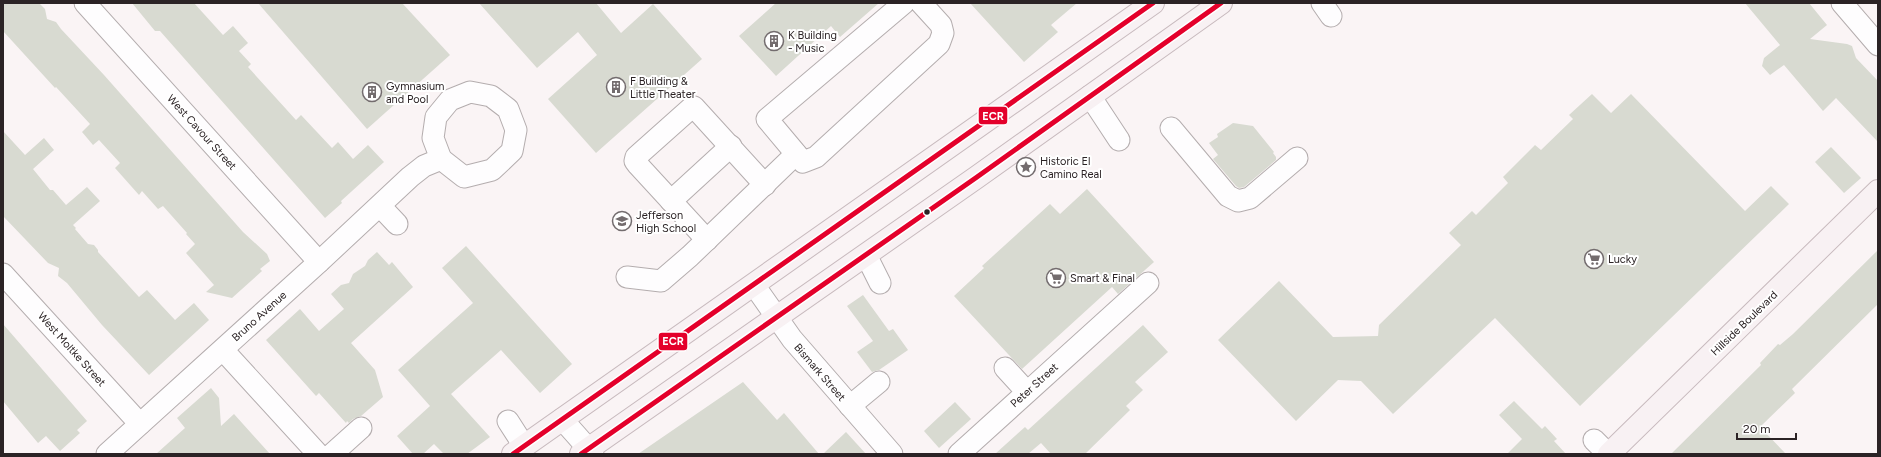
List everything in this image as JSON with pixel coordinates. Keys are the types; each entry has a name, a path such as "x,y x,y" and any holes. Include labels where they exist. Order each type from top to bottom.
{"main road":[{"path":"518,450 1153,3"},
{"path":"588,452 776,317 866,255 1221,3"},
{"name":"Hillside Boulevard","path":"1609,450 1878,192"}],"street":[{"name":"West Cavour Street","path":"86,3 319,262"},
{"path":"904,3 767,120 803,162 816,158 939,44 943,33 941,25 921,3"},
{"path":"1842,3 1878,44"},
{"path":"1090,96 1119,140"},
{"path":"707,240 638,165 635,161 636,157 691,108 694,107 765,184"},
{"path":"1171,128 1228,196 1238,202 1250,198 1297,158"},
{"path":"671,201 731,146"},
{"path":"627,277 661,281 707,240 796,154"},
{"name":"Bruno Avenue","path":"107,454 223,350 410,177 424,166 441,159"},
{"path":"380,206 397,224"},
{"path":"866,255 880,283"},
{"name":"West Moltke Street","path":"3,274 140,424"},
{"name":"Peter Street","path":"959,454 1148,283"},
{"name":"Bismark Street","path":"754,285 792,339 805,366 850,406 892,454"},
{"path":"223,350 318,454"},
{"path":"1005,368 1027,392"},
{"path":"850,406 879,382"},
{"path":"562,419 588,452"},
{"path":"508,422 518,450"},
{"path":"332,454 361,428"}],"building":[{"path":"3,3 39,3 45,9 47,19 56,22 243,232 267,254 270,261 260,269 262,271 232,298 206,292 214,285 186,253 195,244 186,234 187,233 163,206 158,209 142,191 139,195 115,168 120,163 99,140 93,145 82,132 90,124 3,31"},
{"path":"132,3 194,3 223,35 233,26 248,43 239,51 251,64 248,67 296,120 301,115 332,148 338,142 353,159 368,145 384,162 341,201 342,203 325,218 160,31 155,31"},
{"name":"Gymnasium and Pool","path":"258,3 402,3 450,55 367,129"},
{"name":"F Building & Little Theater","path":"479,3 596,3 621,33 653,4 702,59 596,153 548,99 597,55 578,32 537,68"},
{"path":"776,3 879,3 840,37 831,26 776,76 739,36"},
{"path":"970,3 1077,3 1051,25 1058,32 1024,62"},
{"path":"1745,3 1809,3 1827,25 1810,39 1852,46 1856,58 1878,81 1878,142 1836,98 1823,111 1784,65 1770,75 1762,66 1764,58 1780,45"},
{"name":"Lucky","path":"1592,94 1611,113 1631,94 1745,211 1771,186 1789,204 1580,406 1495,318 1393,414 1361,381 1338,380 1296,421 1218,340 1279,281 1333,337 1378,336 1379,325 1461,245 1449,233 1472,211 1476,215 1508,183 1503,177 1535,145 1541,150 1573,119 1569,115"},
{"path":"1233,123 1253,126 1274,152 1273,153 1276,157 1276,160 1244,187 1239,188 1213,159 1218,155 1209,143 1218,137 1217,134"},
{"path":"3,131 25,155 44,138 54,150 33,169 50,190 53,190 66,205 87,187 100,201 73,225 88,244 94,245 98,252 139,297 147,290 175,320 194,303 209,320 149,375 102,325 67,283 58,276 59,268 48,263 3,216"},
{"path":"1831,147 1861,178 1844,193 1815,162"},
{"name":"Smart & Final","path":"1087,189 1154,262 1118,294 1112,287 1022,369 954,296 984,268 982,266 1050,204 1060,214"},
{"path":"466,246 572,364 540,393 501,350 451,394 490,437 467,454 444,454 434,444 423,454 413,454 397,436 430,406 398,370 473,303 442,268"},
{"path":"1878,250 1878,304 1792,389 1795,393 1761,426 1786,454 1671,454 1761,365 1760,363 1778,344 1780,345 1793,334"},
{"path":"377,252 389,265 392,262 413,287 351,343 375,370 383,397 361,416 353,419 349,423 347,421 346,423 319,393 316,396 266,340 300,309 319,331 344,309 331,294 341,285 349,283 353,274 365,266 368,260"},
{"path":"863,295 889,331 893,329 908,350 879,370 872,372 857,352 873,341 847,306"},
{"path":"3,324 87,421 77,430 80,433 60,451 46,436 38,443 3,401"},
{"path":"1143,325 1168,352 1135,382 1143,390 1126,406 1130,410 1085,454 1051,454 1041,443 1028,454 995,454 1025,427 1028,430"},
{"path":"743,382 777,420 784,413 819,454 638,454"},
{"path":"211,388 219,398 221,426 234,414 270,454 156,454 185,428 177,418"},
{"path":"1514,401 1542,429 1545,426 1557,439 1554,441 1566,454 1507,454 1522,439 1499,415"},
{"path":"955,402 971,419 939,448 924,431"},
{"path":"846,432 866,454 823,454"}],"transit line":[{"name":"ECR","path":"513,454 1153,3"},
{"name":"ECR","path":"581,454 977,177 1221,3"}],"place":[{"name":"K Building - Music","path":"774,41"},
{"name":"F Building & Little Theater","path":"616,87"},
{"name":"Gymnasium and Pool","path":"372,92"},
{"name":"Historic El Camino Real","path":"1026,167"},
{"name":"Jefferson High School","path":"622,221"},
{"name":"Lucky","path":"1594,259"},
{"name":"Smart & Final","path":"1056,278"}]}
